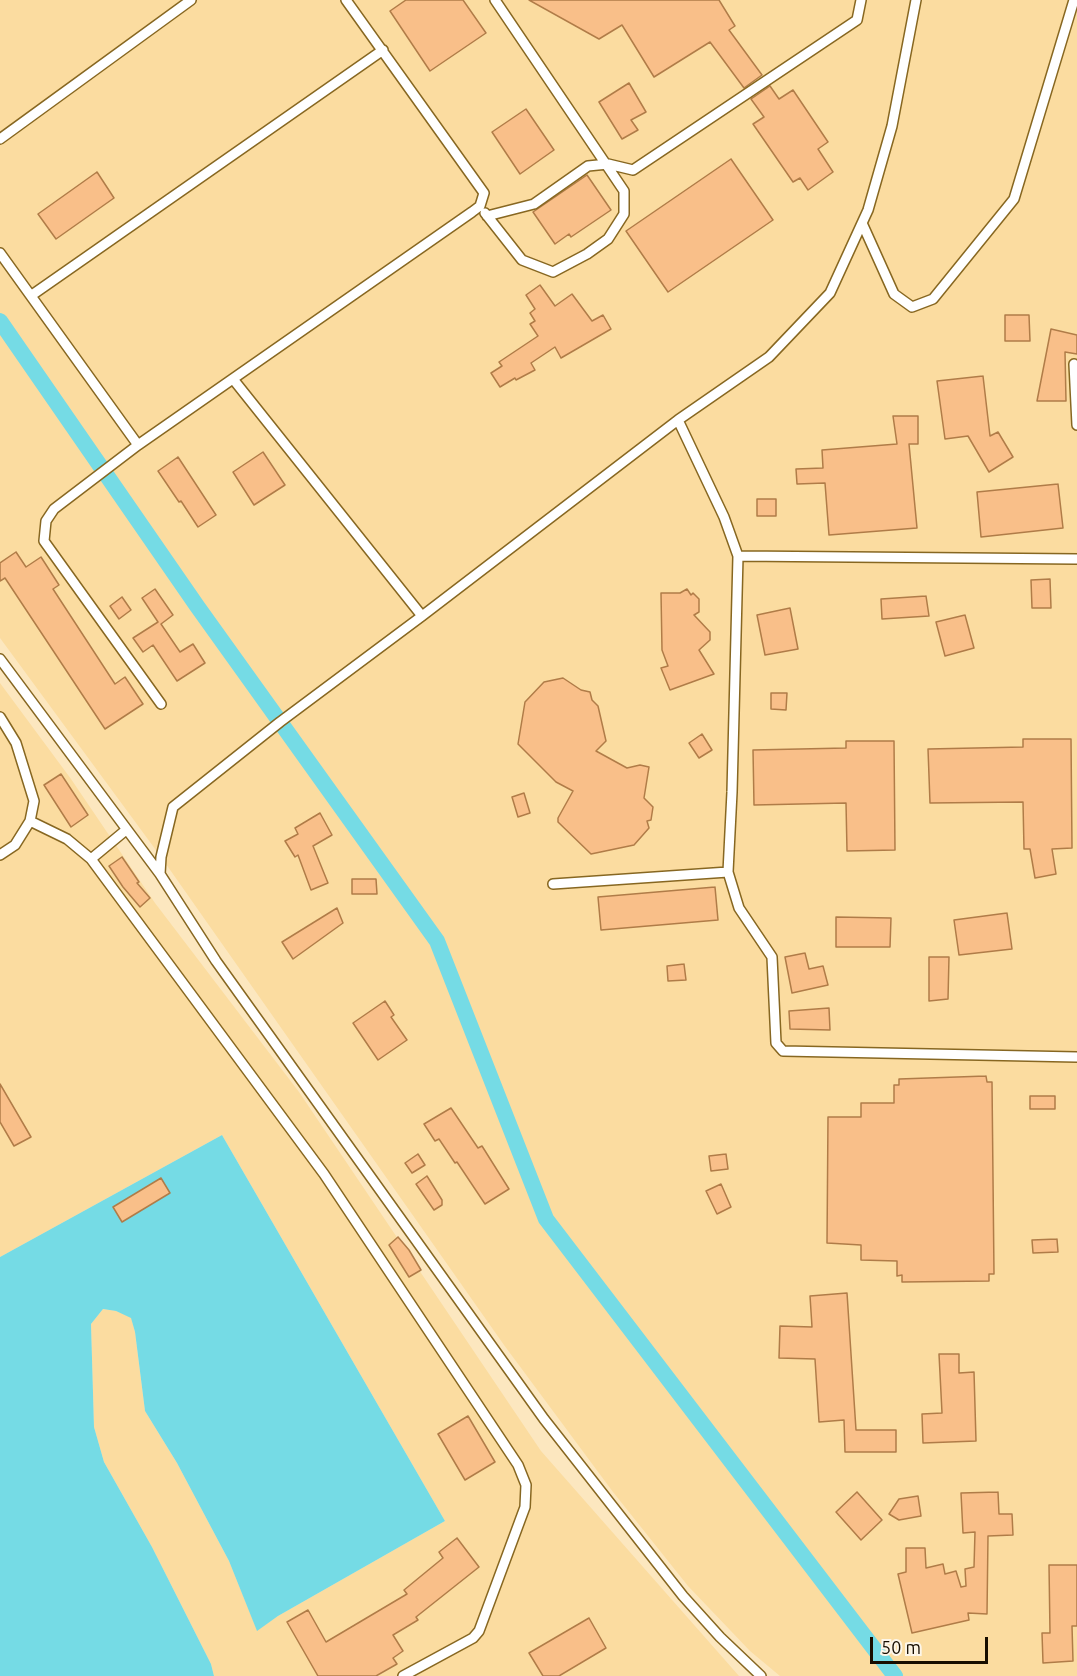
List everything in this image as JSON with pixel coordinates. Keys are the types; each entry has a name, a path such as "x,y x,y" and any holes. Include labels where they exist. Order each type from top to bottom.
{"lane":[{"path":"0,139 191,0"},
{"path":"161,704 44,541 46,521 54,508 138,445 480,206 484,193 346,0"},
{"path":"480,206 522,260 553,272 587,254 608,239 624,214 624,191 608,164 495,0"},
{"path":"487,216 534,204 588,166 608,164 633,170 857,20 861,0"},
{"path":"160,874 161,857 173,807 280,722 678,420 769,357 830,293 868,210 892,126 916,0"},
{"path":"862,223 894,294 912,307 933,299 1014,199 1074,0"},
{"path":"32,295 383,50"},
{"path":"0,253 138,445"},
{"path":"1074,364 1077,424"},
{"path":"233,379 422,616"},
{"path":"678,420 724,517 738,556 728,872 739,908 772,957 776,1044 783,1051 1077,1057"},
{"path":"738,556 1077,559"},
{"path":"0,659 160,874 216,961 544,1419 682,1596 761,1676"},
{"path":"0,717 16,743 34,801 30,821 15,845 0,855"},
{"path":"30,821 67,839 91,859 324,1174 518,1465 526,1485 525,1507 479,1631 472,1638 404,1676"},
{"path":"91,859 126,830"},
{"path":"553,884 728,872"}],"shaded area":[{"path":"0,0 1077,0 1077,1676 780,1676 750,1651 688,1586 613,1492 504,1345 161,857 0,638"},
{"path":"0,683 71,779 155,903 299,1092 541,1451 739,1676 214,1676 211,1664 152,1547 104,1462 94,1427 91,1324 103,1309 131,1317 145,1411 177,1463 229,1561 257,1630 445,1521 222,1135 0,1257"}],"water":[{"path":"222,1135 445,1521 278,1616 257,1631 229,1561 177,1463 145,1411 135,1332 131,1318 116,1311 103,1309 91,1324 94,1427 104,1462 152,1547 211,1664 214,1676 0,1676 0,1257"}],"building":[{"path":"406,0 463,0 486,33 430,71 390,11"},
{"path":"529,0 719,0 735,26 729,30 762,75 744,88 710,42 654,77 622,25 599,39"},
{"path":"629,83 646,112 631,120 638,130 622,139 599,102"},
{"path":"770,86 779,99 793,90 828,142 818,149 833,172 808,190 800,178 793,182 753,124 764,117 751,99"},
{"path":"526,109 554,150 520,174 492,132"},
{"path":"731,159 773,220 668,292 626,231"},
{"path":"97,172 114,198 56,239 38,214"},
{"path":"587,175 611,210 571,237 569,234 555,244 533,212"},
{"path":"540,285 555,306 572,294 592,321 603,315 611,329 561,358 555,347 531,363 535,370 500,387 491,373 502,366 499,362 538,336 530,324 535,321 530,313 535,309 526,295"},
{"path":"1005,315 1029,315 1030,341 1005,341"},
{"path":"1051,329 1077,335 1077,354 1065,352 1066,401 1037,401"},
{"path":"983,376 990,436 998,432 1013,457 989,472 968,436 945,439 937,381"},
{"path":"893,416 918,416 918,444 909,444 917,528 829,535 825,483 797,484 796,469 823,468 822,450 897,444"},
{"path":"263,452 285,485 254,505 233,472"},
{"path":"178,457 216,515 198,527 158,471"},
{"path":"1058,484 1063,528 981,537 977,492"},
{"path":"757,499 776,499 776,516 757,516"},
{"path":"16,552 26,567 41,557 59,585 53,589 115,684 125,677 143,704 105,729 5,578 0,581 0,563"},
{"path":"1050,579 1051,608 1032,608 1031,580"},
{"path":"155,589 173,615 161,624 180,652 193,644 205,663 177,681 153,645 143,652 133,638 158,622 142,598"},
{"path":"687,589 691,595 693,593 699,599 699,612 694,615 710,632 710,640 699,650 714,674 670,690 661,668 668,666 662,650 661,593 680,593"},
{"path":"926,596 929,616 882,619 881,599"},
{"path":"122,597 131,610 119,619 110,606"},
{"path":"790,608 798,649 765,655 757,615"},
{"path":"965,615 974,648 945,656 936,622"},
{"path":"563,678 581,690 590,692 592,700 598,706 606,741 596,751 627,768 640,765 649,767 644,798 653,807 651,820 647,821 649,828 634,845 591,854 558,822 573,791 556,782 518,744 525,702 544,682"},
{"path":"771,693 787,693 786,710 771,709"},
{"path":"702,734 712,750 699,758 689,743"},
{"path":"1023,739 1071,739 1072,848 1052,849 1056,874 1035,878 1030,849 1024,849 1023,802 930,803 928,749 1023,747"},
{"path":"846,741 894,741 895,850 847,851 846,803 754,805 753,750 846,748"},
{"path":"61,774 88,815 71,827 44,785"},
{"path":"524,793 530,813 518,817 512,797"},
{"path":"320,813 332,835 313,846 328,883 311,890 298,855 295,857 285,841 298,834 295,828"},
{"path":"122,857 139,882 137,883 150,898 140,907 109,866"},
{"path":"352,879 376,879 377,894 352,894"},
{"path":"715,887 718,920 601,930 598,897"},
{"path":"337,908 343,923 293,959 282,942"},
{"path":"1007,913 1012,949 959,955 954,920"},
{"path":"836,917 891,918 890,947 836,947"},
{"path":"805,953 809,969 823,966 828,985 792,993 785,957"},
{"path":"929,957 949,957 948,999 929,1001"},
{"path":"684,964 686,980 668,981 667,966"},
{"path":"385,1001 394,1015 391,1017 407,1040 378,1060 353,1023"},
{"path":"829,1008 830,1030 790,1029 789,1011"},
{"path":"986,1076 987,1082 992,1082 994,1274 989,1274 989,1281 902,1282 902,1275 897,1276 897,1261 861,1260 861,1245 827,1243 828,1117 861,1117 861,1103 894,1103 894,1085 899,1085 899,1079"},
{"path":"0,1084 31,1137 14,1146 0,1122"},
{"path":"1030,1096 1055,1096 1055,1109 1030,1109"},
{"path":"451,1108 478,1148 482,1146 509,1189 485,1204 457,1162 455,1163 439,1139 435,1141 424,1124"},
{"path":"418,1154 425,1165 412,1173 405,1163"},
{"path":"726,1154 728,1169 711,1171 709,1156"},
{"path":"427,1176 442,1200 442,1205 434,1210 416,1184"},
{"path":"161,1178 170,1193 122,1222 113,1207"},
{"path":"721,1184 731,1207 717,1214 706,1191"},
{"path":"398,1237 421,1270 409,1277 389,1245"},
{"path":"1057,1239 1058,1252 1033,1253 1032,1240"},
{"path":"847,1293 856,1430 896,1430 896,1452 845,1452 844,1420 819,1422 815,1359 779,1358 780,1326 812,1327 810,1296"},
{"path":"939,1354 959,1354 959,1373 974,1372 976,1441 923,1443 922,1414 942,1413"},
{"path":"468,1416 495,1462 465,1480 438,1434"},
{"path":"857,1492 882,1520 861,1540 836,1512"},
{"path":"998,1492 999,1514 1012,1514 1013,1535 988,1536 987,1614 968,1613 969,1620 912,1633 898,1574 906,1572 906,1548 925,1548 926,1568 943,1564 945,1574 956,1571 961,1587 966,1586 965,1569 974,1567 975,1532 963,1533 961,1493"},
{"path":"918,1496 921,1516 899,1520 889,1514 899,1499"},
{"path":"457,1538 479,1567 416,1617 418,1620 393,1635 403,1651 393,1658 397,1664 376,1676 318,1676 287,1622 308,1610 326,1642 407,1594 404,1590 443,1558 439,1552"},
{"path":"1049,1565 1077,1565 1077,1626 1072,1626 1073,1661 1043,1663 1042,1633 1050,1633"},
{"path":"589,1618 606,1648 559,1676 543,1676 529,1653"}],"waterway":[{"path":"0,321 197,606 437,941 546,1219 895,1676"}]}
